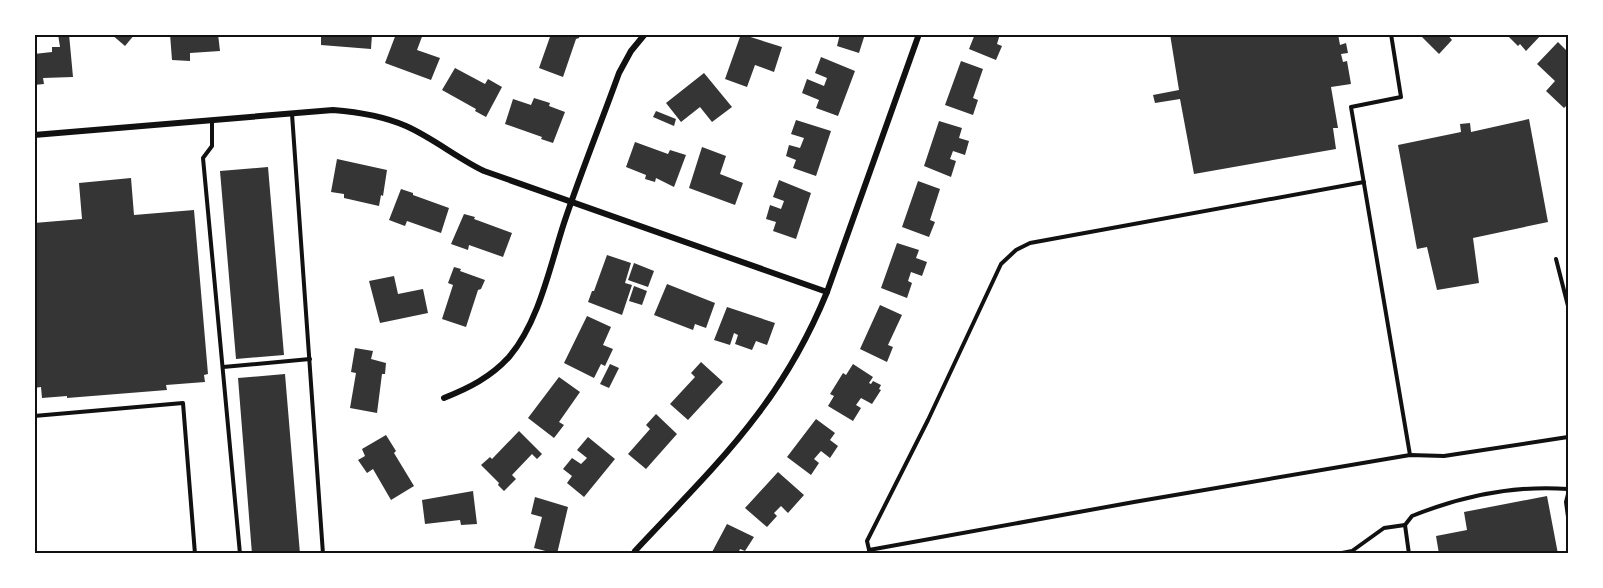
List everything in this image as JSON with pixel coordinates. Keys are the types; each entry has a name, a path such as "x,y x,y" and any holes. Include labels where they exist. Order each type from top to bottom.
{"street":[{"path":"444,398 472,387 492,373 509,356 525,332 547,278 572,201 619,73 631,51 645,34"},
{"path":"635,552 757,416 784,377 812,328 919,34"},
{"path":"34,135 333,110 361,112 383,117 408,127 461,160 484,171 827,292"}],"lane":[{"path":"1391,34 1401,97 1351,107 1410,455"},
{"path":"292,114 323,554"},
{"path":"212,120 212,146 203,158 240,554"},
{"path":"1364,182 1030,243 1016,250 1001,264 928,420 867,541 869,552 1410,455 1444,456 1569,437"},
{"path":"1556,259 1569,306"},
{"path":"223,367 310,359"},
{"path":"34,416 183,404 195,554"},
{"path":"1337,554 1353,552 1384,528 1405,525 1412,516 1419,513 1498,490 1543,487 1569,489"},
{"path":"1569,494 1566,502 1569,517"},
{"path":"1405,525 1409,554"}],"building":[{"path":"58,34 69,34 73,77 43,78 44,84 34,85 34,54 52,52 52,47 60,47"},
{"path":"111,34 135,34 125,46"},
{"path":"170,34 218,34 220,51 190,53 190,61 172,60"},
{"path":"321,34 372,34 371,49 321,45"},
{"path":"396,34 423,34 417,50 440,58 431,80 385,63"},
{"path":"551,34 580,34 576,39 563,77 539,68"},
{"path":"741,34 782,47 774,72 755,65 747,87 725,79"},
{"path":"840,34 865,34 859,53 837,46"},
{"path":"975,34 1000,34 997,44 1002,46 996,60 969,49"},
{"path":"1170,34 1338,34 1340,45 1346,43 1348,53 1341,54 1343,62 1347,61 1351,84 1331,87 1338,128 1333,128 1336,149 1194,174 1180,99 1155,103 1153,95 1179,90"},
{"path":"1419,34 1447,34 1452,40 1439,54"},
{"path":"1506,34 1542,34 1526,51"},
{"path":"1558,42 1568,52 1568,104 1564,108 1546,91 1555,81 1537,64"},
{"path":"821,57 855,71 838,116 816,108 819,100 802,93 807,79 824,86 827,78 815,73"},
{"path":"961,61 983,69 973,98 978,100 973,115 945,105"},
{"path":"455,68 485,84 488,79 502,87 486,117 442,90"},
{"path":"704,73 732,107 712,122 700,107 681,122 666,103"},
{"path":"534,98 550,103 549,106 565,112 553,143 505,124 513,99 531,105"},
{"path":"656,111 676,119 674,126 653,117"},
{"path":"1529,119 1548,222 1473,238 1479,283 1437,290 1427,247 1417,249 1398,145 1461,132 1460,124 1470,123 1471,132"},
{"path":"796,120 831,131 816,176 793,168 796,160 786,156 789,145 800,148 804,138 791,134"},
{"path":"939,121 962,128 959,138 969,141 965,155 953,151 950,159 956,161 951,177 924,166"},
{"path":"635,142 668,154 670,150 686,155 674,187 656,178 655,182 645,179 646,175 626,167"},
{"path":"702,147 726,156 720,174 743,183 735,205 689,188"},
{"path":"337,159 387,170 379,206 344,198 344,194 331,192"},
{"path":"268,167 284,355 236,359 220,171"},
{"path":"131,178 134,215 194,210 208,374 204,375 205,382 166,385 167,390 42,398 41,387 34,388 34,223 82,219 79,183"},
{"path":"779,180 811,193 796,239 773,231 776,222 766,219 770,205 781,209 784,201 773,197"},
{"path":"918,181 940,189 930,220 935,222 929,237 902,227"},
{"path":"401,189 449,208 441,233 407,221 405,226 389,220"},
{"path":"464,214 512,233 503,257 469,245 468,250 451,244"},
{"path":"897,243 919,250 916,258 927,262 922,276 911,272 908,281 912,283 907,298 881,288"},
{"path":"607,255 631,263 625,283 632,285 622,315 588,302"},
{"path":"634,263 654,271 648,287 628,280"},
{"path":"454,267 485,280 481,289 478,290 466,327 442,319 453,285 448,283"},
{"path":"394,276 398,294 423,289 428,313 380,323 369,281"},
{"path":"667,284 715,303 706,328 695,324 693,330 654,315"},
{"path":"634,286 647,291 642,305 629,301"},
{"path":"880,305 902,315 888,345 893,347 887,362 860,349"},
{"path":"727,307 775,323 767,345 756,341 752,350 735,344 738,335 734,333 730,345 714,340"},
{"path":"587,316 611,327 603,345 613,349 605,366 601,364 594,378 564,363"},
{"path":"355,348 373,351 371,359 386,363 385,374 382,374 377,413 350,408 356,373 351,372"},
{"path":"701,362 723,382 688,420 670,404 695,377 691,373"},
{"path":"610,364 619,368 609,388 600,384"},
{"path":"853,364 873,377 869,383 873,381 881,385 879,389 881,390 872,404 861,398 856,405 861,408 853,421 828,406 834,396 830,394 843,373 846,375"},
{"path":"285,374 300,554 252,554 238,378"},
{"path":"559,377 580,392 559,422 564,425 554,438 528,418"},
{"path":"656,414 677,434 646,469 628,454 650,429 646,425"},
{"path":"816,419 835,433 830,440 838,446 830,458 821,451 814,459 819,463 811,475 787,457"},
{"path":"519,431 542,454 537,459 532,454 512,475 516,479 504,491 481,465 490,457 492,459"},
{"path":"386,435 414,486 391,500 373,469 367,473 358,460 365,456 362,449"},
{"path":"588,437 615,459 584,497 567,483 572,476 563,469 572,458 581,464 587,458 577,450"},
{"path":"778,472 804,495 788,513 781,506 774,513 777,516 767,527 745,508"},
{"path":"473,491 477,524 461,525 460,520 425,524 422,500"},
{"path":"1547,496 1558,554 1439,554 1436,536 1467,530 1464,512"},
{"path":"535,497 568,507 557,554 534,548 542,517 531,514"},
{"path":"727,524 754,537 745,551 740,549 738,554 711,554"}]}
